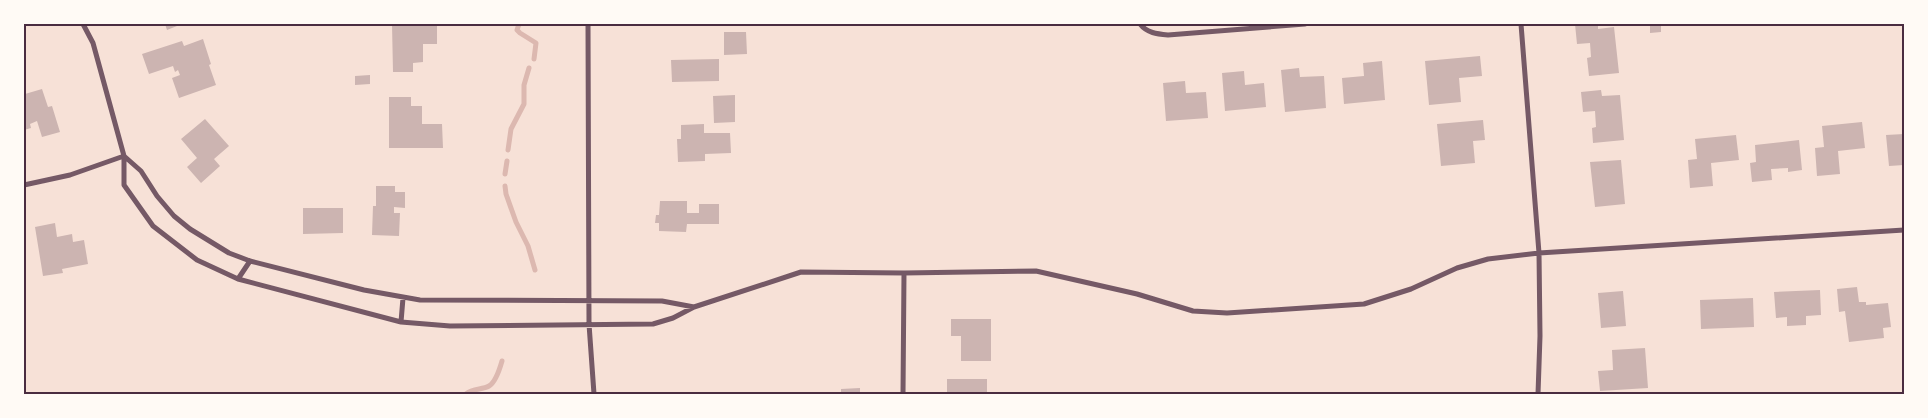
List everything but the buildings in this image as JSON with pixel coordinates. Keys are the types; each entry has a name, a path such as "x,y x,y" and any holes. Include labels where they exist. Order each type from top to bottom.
{"street":[{"path":"83,24 93,43 124,156 124,185 153,226 197,260 238,280 401,322 450,326 653,324 672,318 694,307 801,272 1036,271 1137,294 1193,311 1227,313 1364,304 1411,289 1457,268 1488,259 1539,253 1904,230"},
{"path":"588,24 589,324 594,394"},
{"path":"1140,24 1155,34 1168,35 1306,24"},
{"path":"1520,24 1539,253 1540,328 1538,394"},
{"path":"24,186 70,175 124,156"},
{"path":"124,156 141,171 157,196 174,216 208,241 229,253 250,261 403,298 460,301 662,301 694,307"},
{"path":"238,280 250,261"},
{"path":"903,394 904,273"},
{"path":"401,322 403,298"}],"waterway":[{"path":"519,24 517,30 536,43 534,59"},
{"path":"508,150 511,129 524,104 524,85 529,68"},
{"path":"505,174 507,161"},
{"path":"505,186 506,194 516,222 528,246 535,270"},
{"path":"466,394 491,384 497,375 502,361"}]}
